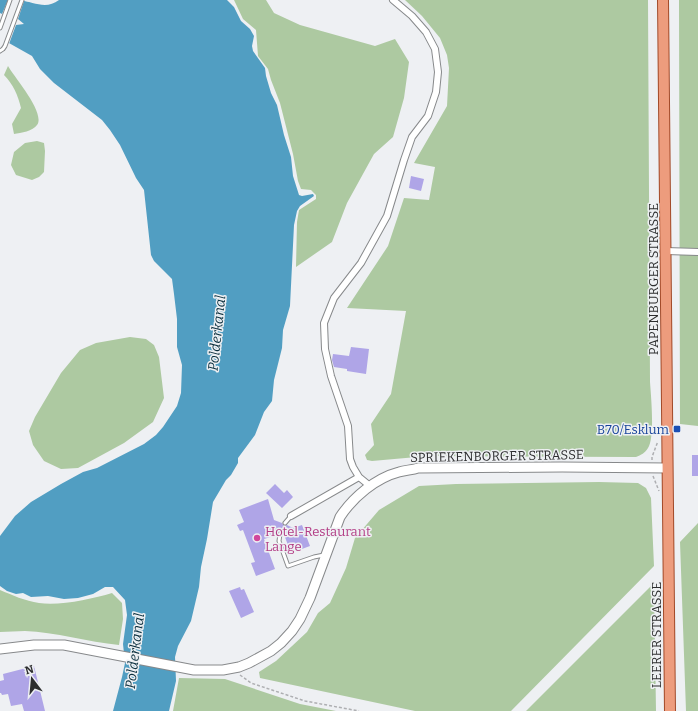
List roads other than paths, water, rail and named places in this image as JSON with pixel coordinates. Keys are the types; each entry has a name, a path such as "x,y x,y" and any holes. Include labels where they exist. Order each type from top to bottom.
{"main road":[{"name":"PAPENBURGER STRASSE","path":"663,0 668,558"},
{"name":"LEERER STRASSE","path":"668,558 670,711"}],"street":[{"path":"370,486 353,467 350,459 348,426 331,376 325,349 324,323 334,298 361,263 387,216 412,137 428,116 436,92 438,72 435,49 426,32 412,16 393,0"},
{"path":"666,251 698,252"},
{"name":"SPRIEKENBORGER STRASSE","path":"0,649 34,645 64,645 185,669 213,671 239,667 258,659 271,650 292,631 300,619 310,598 336,525 344,510 370,486 398,472 418,468 667,468"},
{"path":"291,516 360,476"}],"lane":[{"path":"0,28 10,0"},
{"path":"0,50 5,46 22,0"},
{"path":"285,523 291,516"},
{"path":"280,534 279,541 288,566 314,557 326,555"}],"water":[{"name":"Polderkanal","path":"0,0 19,0 45,5 59,0 227,0 234,7 241,21 250,29 254,36 252,46 253,51 265,68 271,93 277,105 291,157 293,176 299,195 302,196 313,194 314,196 300,206 297,211 294,225 290,306 283,330 282,348 274,380 272,401 264,412 255,435 238,458 238,463 213,502 201,567 199,587 191,621 178,646 175,657 176,681 169,711 113,711 125,663 123,644 127,615 125,600 113,587 105,587 93,594 78,598 64,599 48,596 31,597 23,593 16,594 7,591 0,586 0,536 15,516 31,502 61,484 83,472 97,468 144,444 156,435 177,406 181,393 182,365 177,347 177,319 172,279 154,261 151,255 144,190 136,178 120,145 102,120 54,83 40,69 32,56 0,38"}],"place":[{"name":"B70/Esklum","path":"677,429"},
{"name":"Hotel-Restaurant Lange","path":"257,538"}]}
